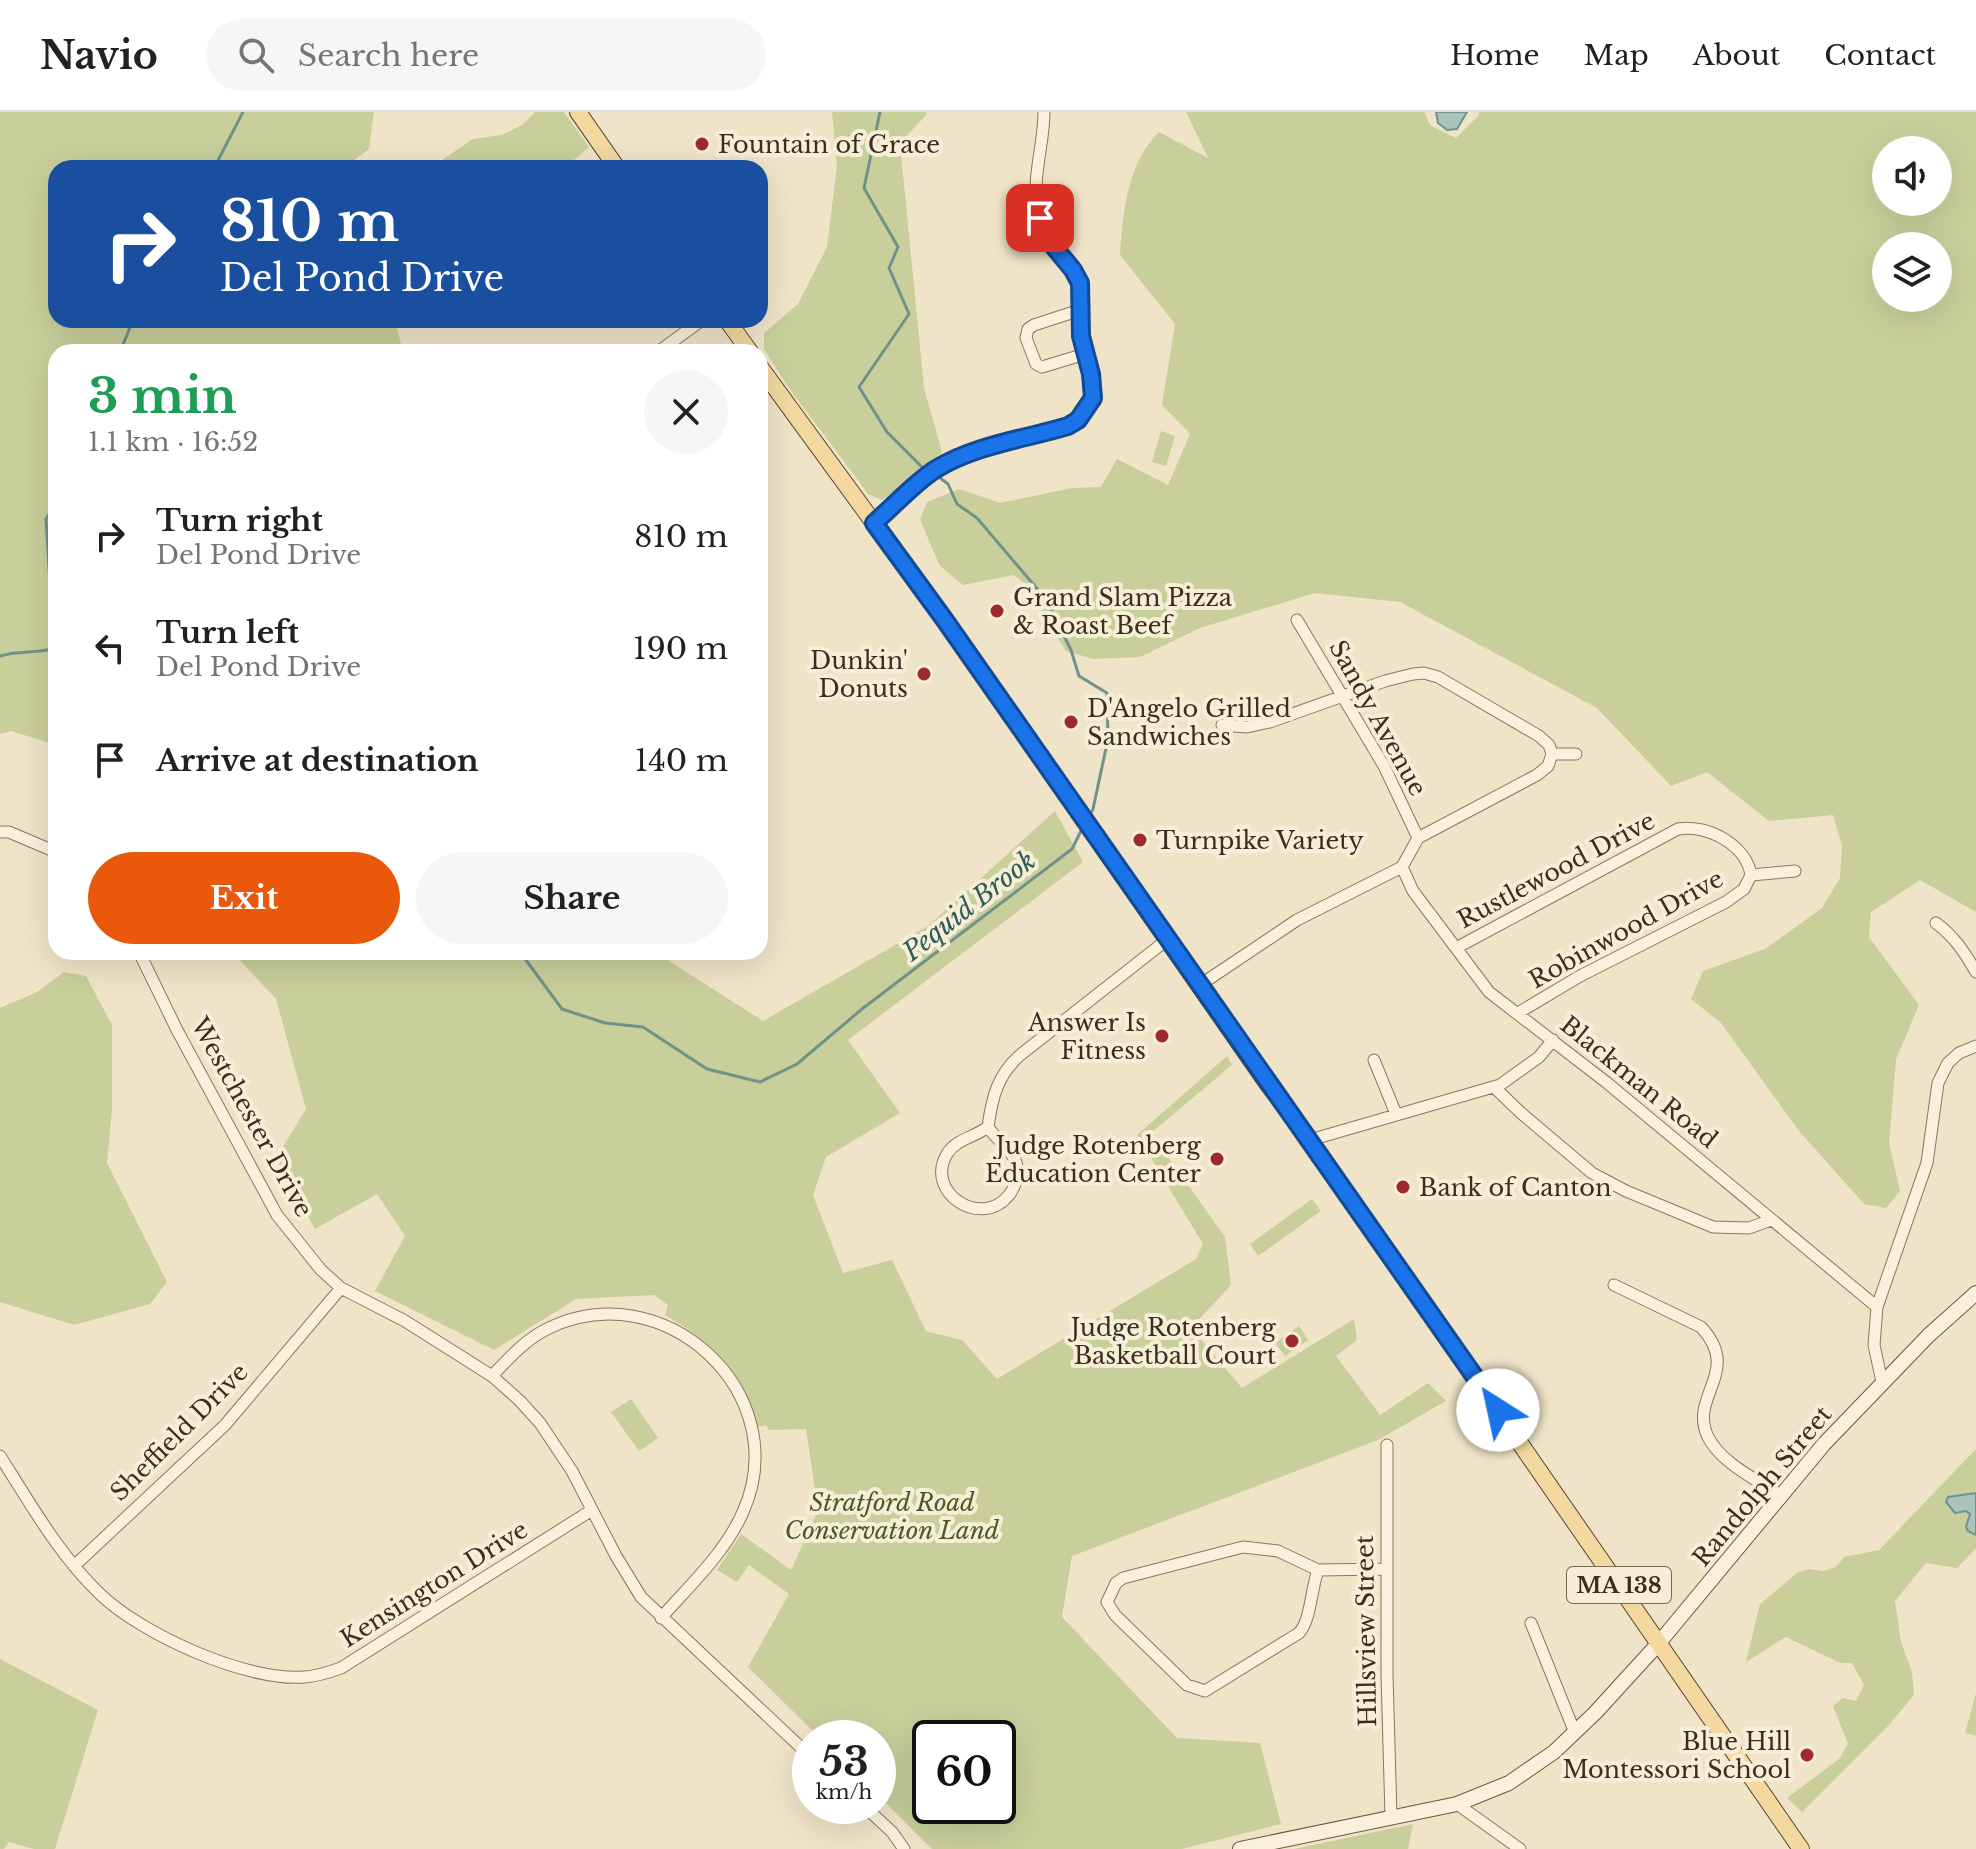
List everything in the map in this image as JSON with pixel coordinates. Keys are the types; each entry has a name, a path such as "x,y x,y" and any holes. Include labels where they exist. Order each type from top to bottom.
{"main road":[{"path":"578,112 611,160"},
{"name":"MA 138","path":"768,378 1310,1140 1801,1849"},
{"name":"Randolph Street","path":"1240,1849 1457,1804 1509,1783 1554,1752 1658,1644 1780,1495 1882,1382 1976,1293"}],"street":[{"path":"874,523 932,471 967,454 1068,426 1078,420 1093,398 1080,310 1080,283 1050,242 1040,218 1036,179 1044,112"},
{"path":"1080,310 1034,325 1028,329 1026,338 1036,364 1042,367 1085,354"},
{"path":"669,344 691,328"},
{"name":"Sandy Avenue","path":"1297,620 1384,766 1418,838"},
{"path":"1200,985 1297,920 1402,867 1418,838 1537,775 1548,766 1552,754 1549,745 1539,736 1438,677 1424,673 1385,681 1270,722 1247,727 1222,725"},
{"path":"1552,754 1576,754"},
{"name":"Rustlewood Drive","path":"1456,948 1678,829 1705,829 1731,844 1745,858 1751,875"},
{"path":"0,832 9,832 48,849"},
{"name":"Blackman Road","path":"1402,867 1413,891 1489,992 1553,1040 1877,1307"},
{"name":"Robinwood Drive","path":"1518,1013 1580,976 1726,902 1744,889 1751,875 1795,871"},
{"path":"1936,923 1966,954 1976,972"},
{"path":"988,1127 996,1088 1011,1063 1168,939"},
{"name":"Westchester Drive","path":"143,960 277,1215 321,1270 341,1288 405,1321 492,1376 519,1400 540,1423 572,1471 632,1584 661,1618 792,1739"},
{"path":"1310,1140 1494,1087 1539,1057 1553,1040"},
{"path":"1882,1382 1874,1345 1877,1307 1927,1163 1938,1083 1942,1073 1959,1053 1976,1046"},
{"path":"1374,1060 1396,1114"},
{"path":"1494,1087 1592,1173 1626,1191 1713,1227 1749,1228 1771,1220"},
{"path":"988,1127 1013,1155 1018,1174 1013,1190 1006,1199 987,1209 976,1210 958,1203 952,1197 944,1181 944,1163 954,1145 988,1127"},
{"path":"1614,1285 1701,1327 1712,1339 1719,1359 1703,1413 1709,1438 1731,1461 1780,1495"},
{"name":"Sheffield Drive","path":"74,1566 225,1425 341,1288"},
{"path":"492,1376 530,1339 572,1319 598,1314 625,1315 670,1327 690,1337 724,1371 737,1390 749,1423 754,1458 751,1484 744,1511 730,1535 710,1563 661,1618"},
{"name":"Hillsview Street","path":"1387,1445 1391,1816"},
{"name":"Kensington Drive","path":"0,1456 74,1566 100,1595 131,1619 180,1644 245,1670 277,1676 305,1677 341,1668 592,1510"},
{"path":"1318,1570 1306,1625 1299,1633 1205,1691 1187,1685 1115,1615 1107,1602 1116,1583 1123,1578 1243,1547 1278,1551 1318,1570 1386,1569"},
{"path":"1531,1623 1575,1733"},
{"path":"1457,1804 1520,1849"},
{"path":"883,1824 904,1849"}],"green space":[{"path":"0,112 374,112 369,149 355,160 48,160 48,328 397,328 401,344 48,344 48,743 11,731 0,734"},
{"path":"535,112 564,112 589,147 574,160 442,160 473,139 501,135 522,125"},
{"path":"832,112 926,112 900,143 924,388 942,452 882,500 868,494 791,391 768,355 768,344 764,344 764,333 798,304 827,247 837,165"},
{"path":"1186,112 1424,112 1431,126 1456,138 1479,112 1976,112 1976,912 1920,880 1871,912 1869,937 1919,1005 1896,1059 1889,1143 1900,1191 1886,1208 1864,1204 1799,1131 1721,1023 1691,999 1703,971 1765,949 1822,908 1840,878 1842,846 1833,815 1769,821 1707,772 1671,786 1597,708 1400,602 1315,593 1200,628 1140,657 1093,659 1066,651 1025,584 1014,575 963,585 940,566 920,520 927,502 959,489 1000,503 1072,488 1101,487 1117,459 1168,485 1190,434 1162,405 1175,324 1120,255 1133,173 1148,144 1159,132 1208,158"},
{"path":"1161,431 1175,436 1166,466 1152,462"},
{"name":"Stratford Road Conservation Land","path":"1055,811 1083,862 848,1040 900,1113 826,1157 813,1195 843,1273 892,1260 926,1331 962,1340 997,1379 1196,1259 1203,1244 1137,1135 1227,1056 1232,1065 1151,1133 1225,1237 1231,1285 1191,1328 1242,1388 1354,1319 1357,1340 1336,1356 1380,1415 1428,1383 1446,1401 1378,1440 1072,1556 1062,1617 1177,1738 1260,1743 1281,1824 1182,1849 932,1849 896,1813 896,1720 802,1720 748,1667 789,1594 749,1565 737,1582 717,1570 741,1534 791,1570 818,1510 806,1429 769,1430 766,1425 757,1427 744,1390 724,1360 697,1336 665,1315 668,1305 654,1295 576,1299 494,1350 375,1291 405,1236 377,1194 315,1229 276,1158 306,1109 276,999 239,960 668,960 763,1021 928,926"},
{"path":"64,972 86,976 112,1025 112,1109 107,1163 167,1282 150,1304 74,1325 0,1302 0,1008 37,992"},
{"path":"1312,1199 1321,1211 1258,1256 1250,1244"},
{"name":"Judge Rotenberg Basketball Court","path":"1299,1326 1308,1340 1285,1356 1275,1343"},
{"path":"631,1399 658,1438 639,1451 611,1412"},
{"path":"1976,1449 1976,1548 1957,1568 1926,1563 1895,1601 1901,1642 1912,1672 1914,1695 1889,1725 1802,1812 1787,1798 1839,1759 1848,1744 1833,1706 1843,1698 1856,1701 1864,1685 1852,1663 1840,1663 1786,1637 1746,1662 1760,1604 1797,1573 1809,1569 1823,1571 1836,1567 1844,1557 1879,1550"},
{"path":"0,1659 98,1710 55,1849 34,1849 9,1842 4,1849 0,1849"},
{"path":"1976,1693 1976,1736 1965,1733"},
{"path":"1413,1824 1408,1849 1294,1849"}],"water":[{"path":"1436,112 1467,112 1457,129 1447,130 1438,123"},
{"path":"1976,1493 1976,1535 1966,1527 1970,1514 1966,1511 1955,1513 1946,1502 1948,1497"}],"waterway":[{"path":"218,160 243,112"},
{"name":"Pequid Brook","path":"880,112 864,188 898,247 889,268 909,314 859,387 887,432 924,469"},
{"path":"123,344 130,328"},
{"name":"Pequid Brook","path":"939,477 948,484 957,504 977,518 1045,598 1071,650 1079,676 1107,693 1108,739 1089,817"},
{"path":"48,516 48,552"},
{"name":"Pequid Brook","path":"0,656 48,650"},
{"name":"Pequid Brook","path":"526,960 562,1009 605,1023 643,1027 707,1069 760,1082 797,1064 862,1009 1072,849 1083,827"}],"place":[{"name":"Fountain of Grace","path":"702,144"},
{"name":"Grand Slam Pizza & Roast Beef","path":"997,611"},
{"name":"Dunkin' Donuts","path":"924,674"},
{"name":"D'Angelo Grilled Sandwiches","path":"1071,722"},
{"name":"Turnpike Variety","path":"1140,840"},
{"name":"Answer Is Fitness","path":"1162,1036"},
{"name":"Judge Rotenberg Education Center","path":"1217,1159"},
{"name":"Bank of Canton","path":"1403,1187"},
{"name":"Judge Rotenberg Basketball Court","path":"1292,1341"},
{"name":"Blue Hill Montessori School","path":"1807,1755"}],"route":[{"path":"1040,218 1050,242 1080,283 1081,336 1094,388 1093,398 1078,420 1068,426 967,454 932,471 874,523 1498,1410"}]}
